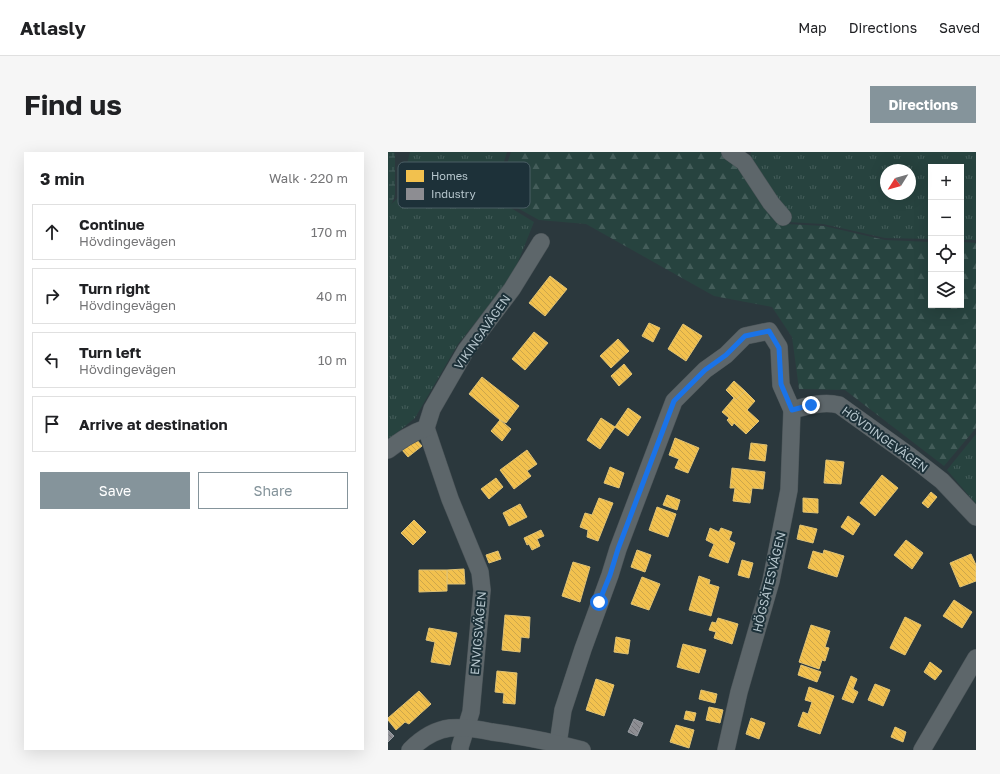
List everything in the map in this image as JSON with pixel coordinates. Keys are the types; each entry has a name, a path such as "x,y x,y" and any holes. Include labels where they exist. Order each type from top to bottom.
{"street":[{"path":"730,152 744,162 771,203 783,217"},
{"name":"VIKINGAVÄGEN","path":"426,428 432,409 466,350 512,289 541,242"},
{"path":"558,744 563,710 583,649 618,549 674,401 705,370 726,355 745,336 769,331 779,348 781,384 792,410"},
{"name":"HÖVDINGEVÄGEN","path":"792,410 811,405 830,403 839,405 942,481 976,517"},
{"name":"HÖGSÄTESVÄGEN","path":"726,750 739,692 771,581 790,490 792,410"},
{"path":"388,450 414,432 426,428"},
{"name":"ENVIGSVÄGEN","path":"426,428 450,499 480,572 482,590 471,712 460,750"},
{"path":"922,750 976,658"},
{"path":"410,750 426,737 436,732 448,728 466,728 501,733 582,750"}],"green space":[{"path":"388,152 394,152 395,154 395,196 388,212"},
{"path":"410,152 507,152 504,162 408,162"},
{"path":"511,152 738,152 786,224 824,226 885,240 928,242 928,308 964,308 964,242 976,243 976,428 944,466 845,390 799,389 792,337 772,307 714,296 586,224 539,220 518,208 530,208 530,162 508,162"},
{"path":"751,152 976,152 976,240 964,240 964,164 928,164 928,239 885,238 823,224 788,222 749,161"},
{"path":"398,198 398,208 511,208 534,222 512,277 458,344 415,418 388,440 388,207"},
{"path":"976,434 976,504 947,470"}],"building: Homes":[{"path":"550,276 567,289 545,316 529,303"},
{"path":"649,323 660,328 653,342 642,336"},
{"path":"683,324 702,336 686,361 668,349"},
{"path":"534,332 548,343 525,370 512,359"},
{"path":"618,339 629,351 611,368 600,356"},
{"path":"624,364 632,374 619,386 611,376"},
{"path":"482,377 519,406 506,423 500,420 469,394"},
{"path":"734,381 745,391 736,400 726,390"},
{"path":"745,391 755,401 747,410 759,421 746,434 734,423 732,426 727,420 729,418 722,412 734,398 736,400"},
{"path":"628,408 641,417 628,436 615,427"},
{"path":"601,418 615,427 600,449 587,440"},
{"path":"500,420 511,429 502,441 491,431"},
{"path":"675,438 699,448 688,473 675,468 679,459 669,455"},
{"path":"416,439 422,446 408,457 402,450"},
{"path":"751,443 767,445 765,461 749,459"},
{"path":"527,450 537,464 527,471 531,476 514,489 500,470"},
{"path":"826,460 844,462 841,484 824,483"},
{"path":"610,467 624,473 619,488 604,483"},
{"path":"732,468 765,472 763,489 752,488 750,503 733,501 735,488 730,488"},
{"path":"882,475 898,488 875,516 860,503"},
{"path":"496,478 503,487 489,499 481,489"},
{"path":"931,492 937,497 928,508 922,503"},
{"path":"667,495 680,500 677,510 663,505"},
{"path":"599,498 613,503 598,541 587,537 588,530 580,527 585,513 592,515"},
{"path":"803,498 818,499 818,513 803,512"},
{"path":"520,504 527,517 509,526 503,513"},
{"path":"657,507 676,514 668,537 649,530"},
{"path":"848,516 860,524 853,535 841,527"},
{"path":"414,520 426,532 413,545 401,533"},
{"path":"800,525 817,529 813,543 797,539"},
{"path":"710,528 719,532 721,528 732,532 729,540 735,543 728,563 709,556 714,544 706,540"},
{"path":"541,530 544,536 537,539 540,546 532,550 529,544 527,545 524,538"},
{"path":"906,540 923,553 912,569 894,555"},
{"path":"637,550 651,555 645,572 631,567"},
{"path":"824,550 844,556 837,577 808,568 813,551 823,554"},
{"path":"498,551 501,559 489,563 486,555"},
{"path":"971,554 976,565 976,581 960,587 950,563"},
{"path":"742,560 753,563 749,578 738,575"},
{"path":"573,562 590,567 580,602 562,596"},
{"path":"464,569 465,584 447,584 447,570"},
{"path":"419,570 447,570 447,591 419,592"},
{"path":"699,576 710,580 709,584 719,587 711,616 689,610"},
{"path":"642,577 660,584 649,610 631,604"},
{"path":"954,600 972,612 962,628 943,616"},
{"path":"505,615 530,617 529,638 521,637 520,652 502,650"},
{"path":"905,617 921,625 905,655 890,648"},
{"path":"718,618 738,624 732,644 714,638 716,632 709,630 712,622 716,623"},
{"path":"811,625 830,631 825,647 829,648 825,661 822,660 819,669 799,662"},
{"path":"429,628 457,633 450,665 431,662 435,642 426,640"},
{"path":"616,637 630,640 628,654 614,652"},
{"path":"683,644 706,650 699,673 677,667"},
{"path":"930,662 942,671 935,680 924,672"},
{"path":"801,665 821,672 817,682 798,675"},
{"path":"497,671 517,673 515,704 503,703 504,693 495,692"},
{"path":"851,676 857,679 853,689 858,692 853,703 842,699"},
{"path":"596,679 614,685 604,716 586,710"},
{"path":"875,684 890,690 883,706 868,700"},
{"path":"809,687 834,696 820,734 798,726 803,712 808,714 812,702 805,700"},
{"path":"701,690 717,694 715,703 699,699"},
{"path":"419,691 431,704 409,724 405,722 396,730 388,718"},
{"path":"709,707 723,710 720,723 706,720"},
{"path":"686,711 696,713 694,721 684,719"},
{"path":"751,718 765,723 759,739 746,734"},
{"path":"676,725 694,730 689,748 670,742"},
{"path":"895,727 906,732 903,742 891,737"}],"building: Industry":[{"path":"634,719 643,723 637,736 628,732"},
{"path":"388,730 394,736 388,742"}],"route":[{"path":"599,602 674,401 705,370 726,355 745,336 769,331 779,348 781,384 792,410 811,405"}]}
